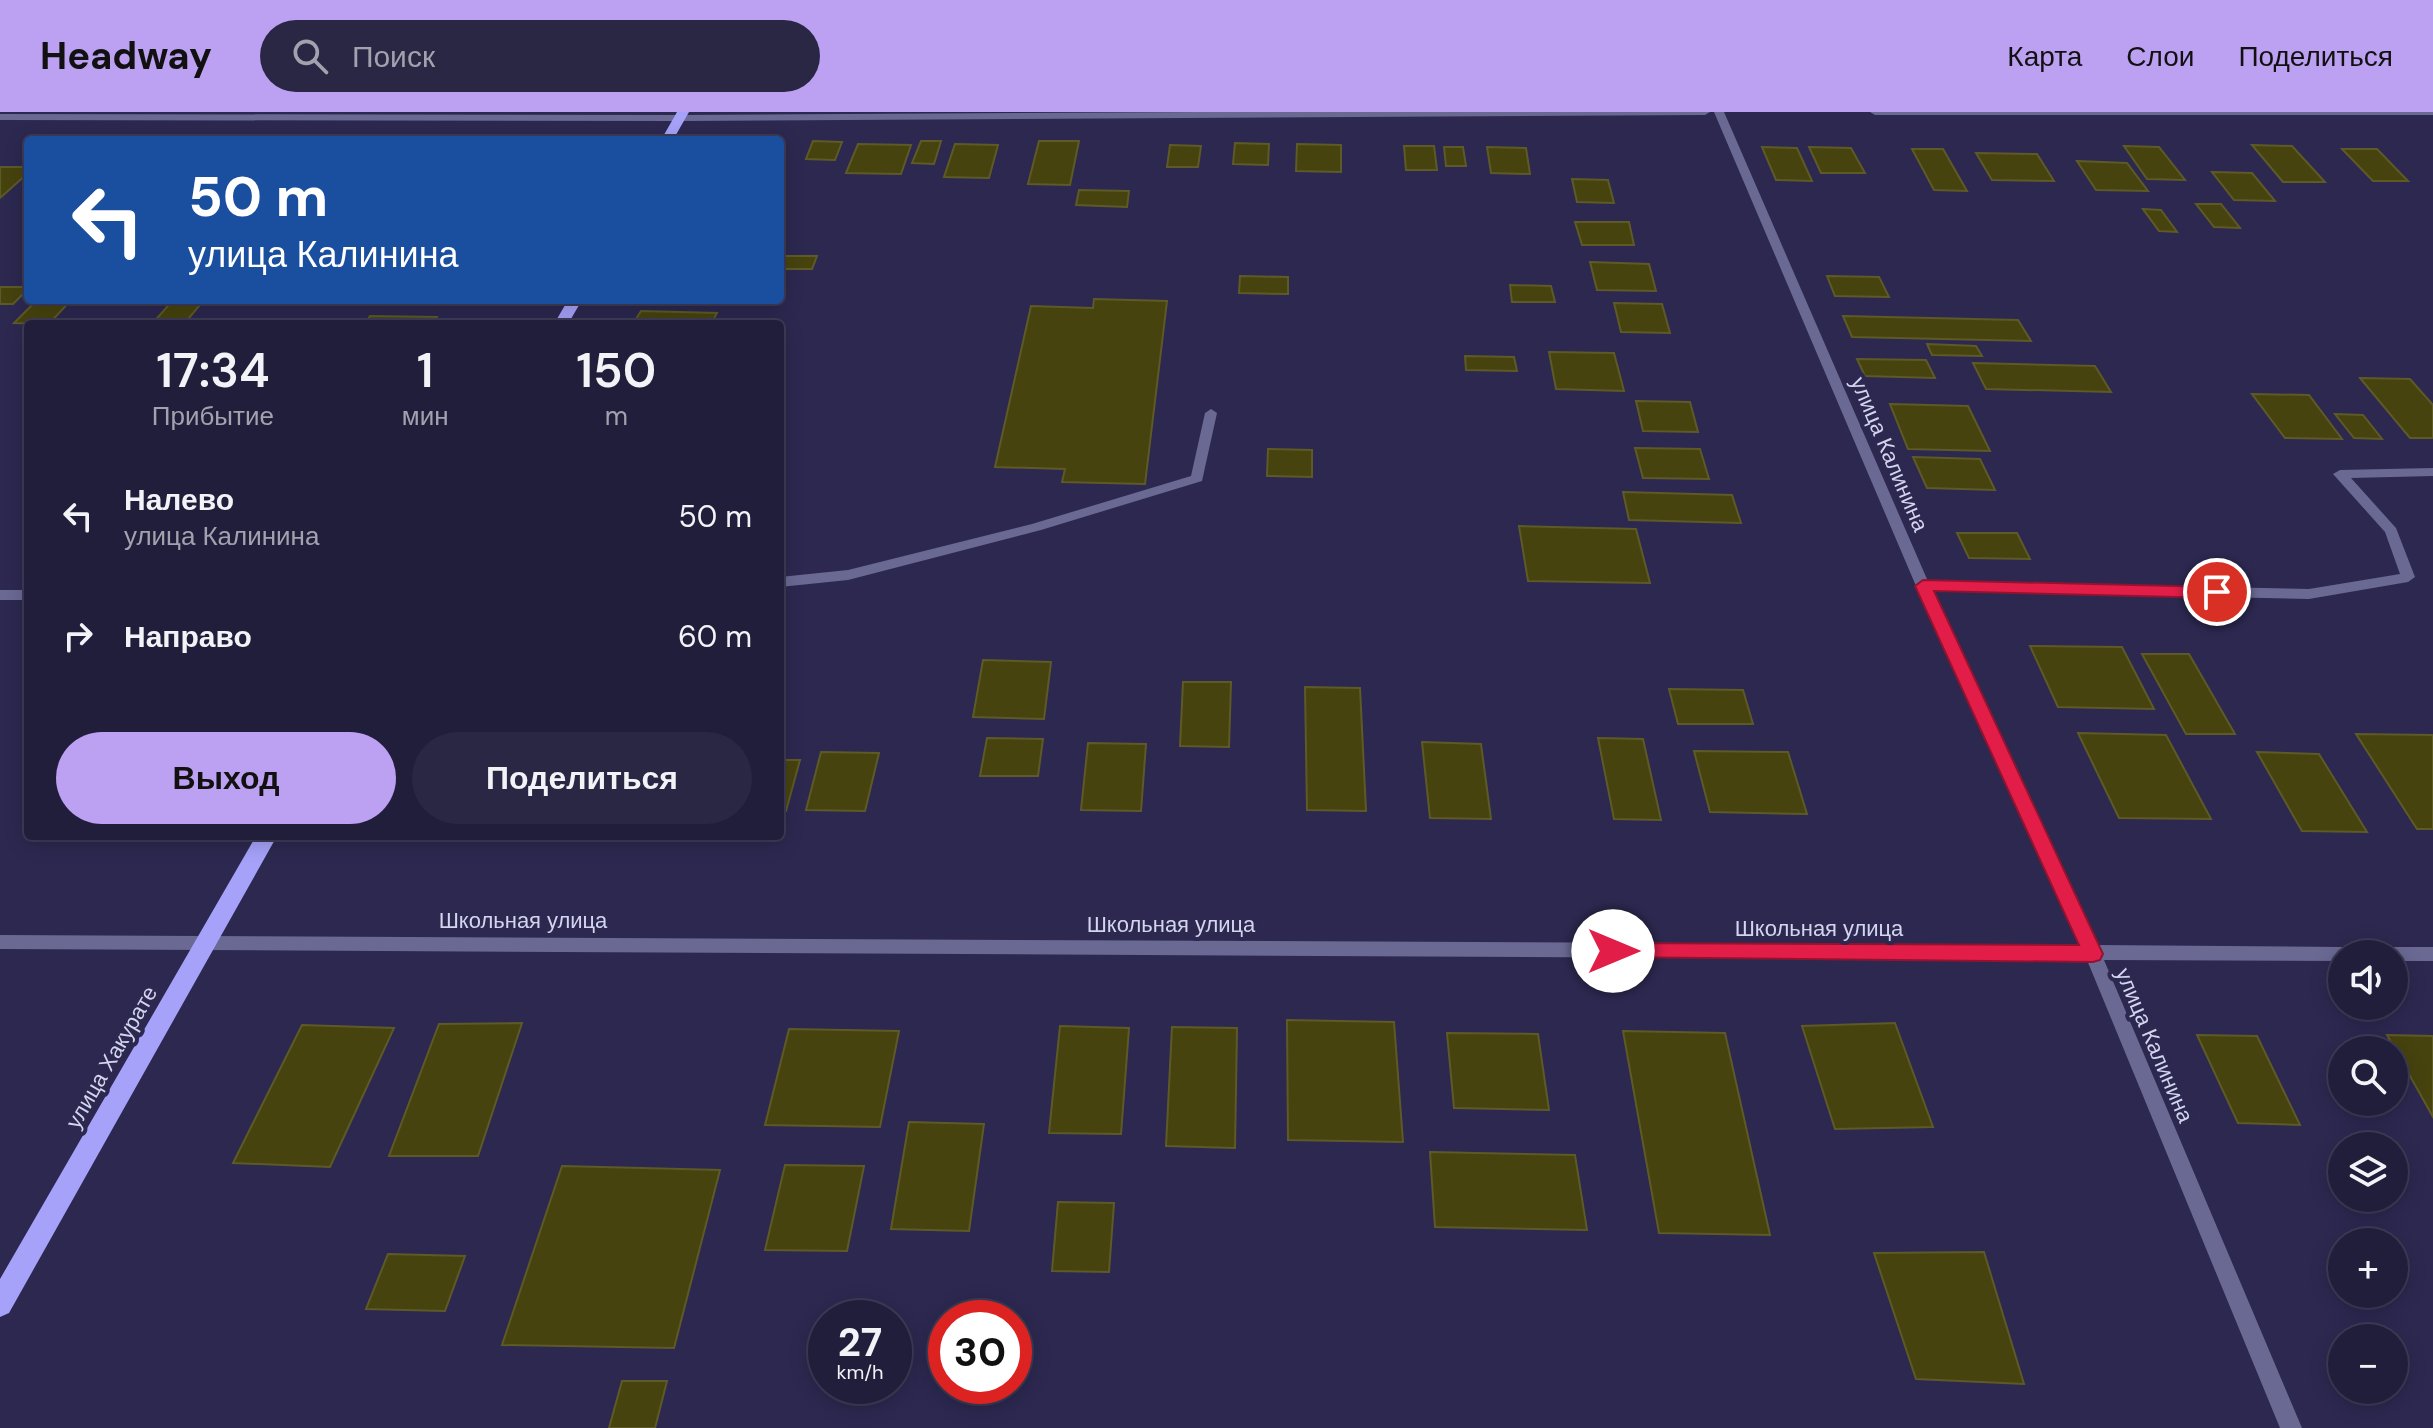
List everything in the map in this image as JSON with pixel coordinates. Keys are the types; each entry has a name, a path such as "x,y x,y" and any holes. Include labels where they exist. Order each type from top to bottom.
{"main road":[{"path":"669,136 682,115"},
{"name":"улица Хакурате","path":"0,1304 265,840"}],"street":[{"path":"0,117 1705,112"},
{"name":"улица Калинина","path":"1719,112 1923,586 2093,954 2291,1428"},
{"path":"1875,112 2433,112"},
{"path":"784,582 848,575 1036,527 1197,478 1211,413"},
{"path":"1923,586 2309,594 2408,577 2391,531 2340,474 2433,472"},
{"path":"0,595 24,595"},
{"name":"Школьная улица","path":"0,942 2328,954"},
{"path":"2408,954 2433,954"}],"building":[{"path":"813,141 842,142 835,160 806,159"},
{"path":"921,141 941,141 934,164 912,163"},
{"path":"1039,141 1079,141 1070,185 1028,184"},
{"path":"1235,143 1269,144 1268,165 1233,164"},
{"path":"858,144 911,145 901,174 846,173"},
{"path":"955,144 998,145 989,178 944,177"},
{"path":"1297,144 1341,145 1341,172 1296,171"},
{"path":"1170,145 1201,146 1198,167 1167,167"},
{"path":"2252,145 2292,146 2325,182 2283,182"},
{"path":"1404,146 1434,146 1437,170 1406,170"},
{"path":"2124,146 2159,147 2185,180 2147,179"},
{"path":"1444,147 1463,147 1466,166 1446,166"},
{"path":"1487,147 1526,148 1530,174 1491,173"},
{"path":"1762,147 1797,148 1812,181 1776,180"},
{"path":"1809,147 1851,148 1865,173 1821,173"},
{"path":"1912,149 1943,149 1967,191 1934,190"},
{"path":"2342,149 2377,149 2408,181 2373,181"},
{"path":"1976,153 2037,154 2054,181 1992,180"},
{"path":"2077,161 2127,163 2148,191 2096,190"},
{"path":"0,167 24,167 24,177 0,198"},
{"path":"2212,172 2252,173 2275,201 2234,200"},
{"path":"1572,179 1608,180 1614,203 1577,202"},
{"path":"1079,190 1129,191 1127,207 1076,205"},
{"path":"2196,204 2221,204 2240,228 2214,227"},
{"path":"2143,209 2161,210 2177,232 2159,231"},
{"path":"1575,222 1629,222 1634,245 1582,245"},
{"path":"784,256 817,256 812,269 784,269"},
{"path":"1590,262 1649,264 1656,291 1597,290"},
{"path":"1240,276 1288,277 1288,294 1239,293"},
{"path":"1827,276 1879,277 1889,297 1835,296"},
{"path":"1510,285 1551,286 1555,302 1512,302"},
{"path":"0,287 24,287 24,293 13,304 0,304"},
{"path":"1094,299 1167,301 1145,484 1062,482 1065,469 995,467 1031,306 1093,308"},
{"path":"1614,303 1662,304 1670,333 1621,332"},
{"path":"33,304 67,304 53,320 14,323"},
{"path":"170,304 201,304 187,320 156,320"},
{"path":"641,311 717,313 713,320 635,320"},
{"path":"370,316 437,317 435,320 368,320"},
{"path":"1843,316 2018,320 2031,341 1852,337"},
{"path":"1927,344 1976,346 1982,356 1932,355"},
{"path":"1549,352 1614,353 1624,391 1556,389"},
{"path":"1465,356 1514,357 1517,371 1466,370"},
{"path":"1857,359 1926,360 1935,378 1865,376"},
{"path":"1973,363 2095,366 2111,392 1986,389"},
{"path":"2360,378 2410,379 2433,405 2433,438 2410,438"},
{"path":"2252,394 2309,395 2342,439 2285,438"},
{"path":"1636,401 1690,402 1698,432 1643,431"},
{"path":"1890,404 1968,406 1990,451 1908,449"},
{"path":"2335,414 2363,415 2382,439 2354,438"},
{"path":"1635,448 1700,449 1709,479 1643,478"},
{"path":"1268,449 1312,450 1312,477 1267,476"},
{"path":"1913,457 1980,459 1995,490 1927,488"},
{"path":"1623,492 1732,495 1741,523 1629,520"},
{"path":"1519,526 1636,529 1650,583 1528,581"},
{"path":"1957,533 2017,533 2030,559 1969,558"},
{"path":"2030,646 2122,647 2154,709 2058,707"},
{"path":"2142,654 2189,654 2235,734 2186,734"},
{"path":"983,660 1051,662 1044,719 973,717"},
{"path":"1183,682 1231,682 1229,747 1180,746"},
{"path":"1305,687 1360,688 1366,811 1307,810"},
{"path":"1669,689 1743,690 1753,724 1678,724"},
{"path":"2078,733 2166,735 2211,819 2119,818"},
{"path":"2356,734 2433,735 2433,829 2417,829"},
{"path":"987,738 1043,739 1038,776 980,776"},
{"path":"1598,738 1643,739 1661,820 1614,819"},
{"path":"1422,742 1481,744 1491,819 1430,818"},
{"path":"1088,743 1146,744 1141,811 1081,810"},
{"path":"1694,751 1788,752 1807,814 1710,812"},
{"path":"821,752 879,753 865,811 806,810"},
{"path":"2257,752 2319,754 2367,832 2302,831"},
{"path":"784,760 800,760 786,811"},
{"path":"1287,1020 1394,1022 1403,1142 1288,1140"},
{"path":"522,1023 478,1156 389,1156 439,1024"},
{"path":"1895,1023 1933,1127 1835,1129 1802,1026"},
{"path":"302,1025 394,1028 330,1167 233,1163"},
{"path":"1060,1026 1129,1028 1121,1134 1049,1133"},
{"path":"1172,1027 1237,1028 1235,1148 1166,1146"},
{"path":"789,1029 899,1031 880,1127 765,1125"},
{"path":"1623,1031 1725,1033 1770,1235 1659,1233"},
{"path":"1447,1033 1538,1034 1549,1110 1454,1108"},
{"path":"2197,1035 2257,1036 2300,1125 2238,1123"},
{"path":"2387,1035 2433,1036 2433,1117 2408,1072 2408,1036"},
{"path":"909,1122 984,1124 969,1231 891,1229"},
{"path":"1430,1152 1575,1155 1587,1230 1435,1227"},
{"path":"785,1165 864,1166 847,1251 765,1250"},
{"path":"562,1166 720,1170 674,1348 502,1345"},
{"path":"1058,1202 1114,1203 1109,1272 1052,1271"},
{"path":"1984,1252 2024,1384 1916,1379 1874,1253"},
{"path":"388,1254 465,1256 445,1311 366,1309"},
{"path":"622,1381 667,1381 655,1428 609,1428"}],"route":[{"path":"1613,951 2093,954 1923,586 2217,592"}]}
